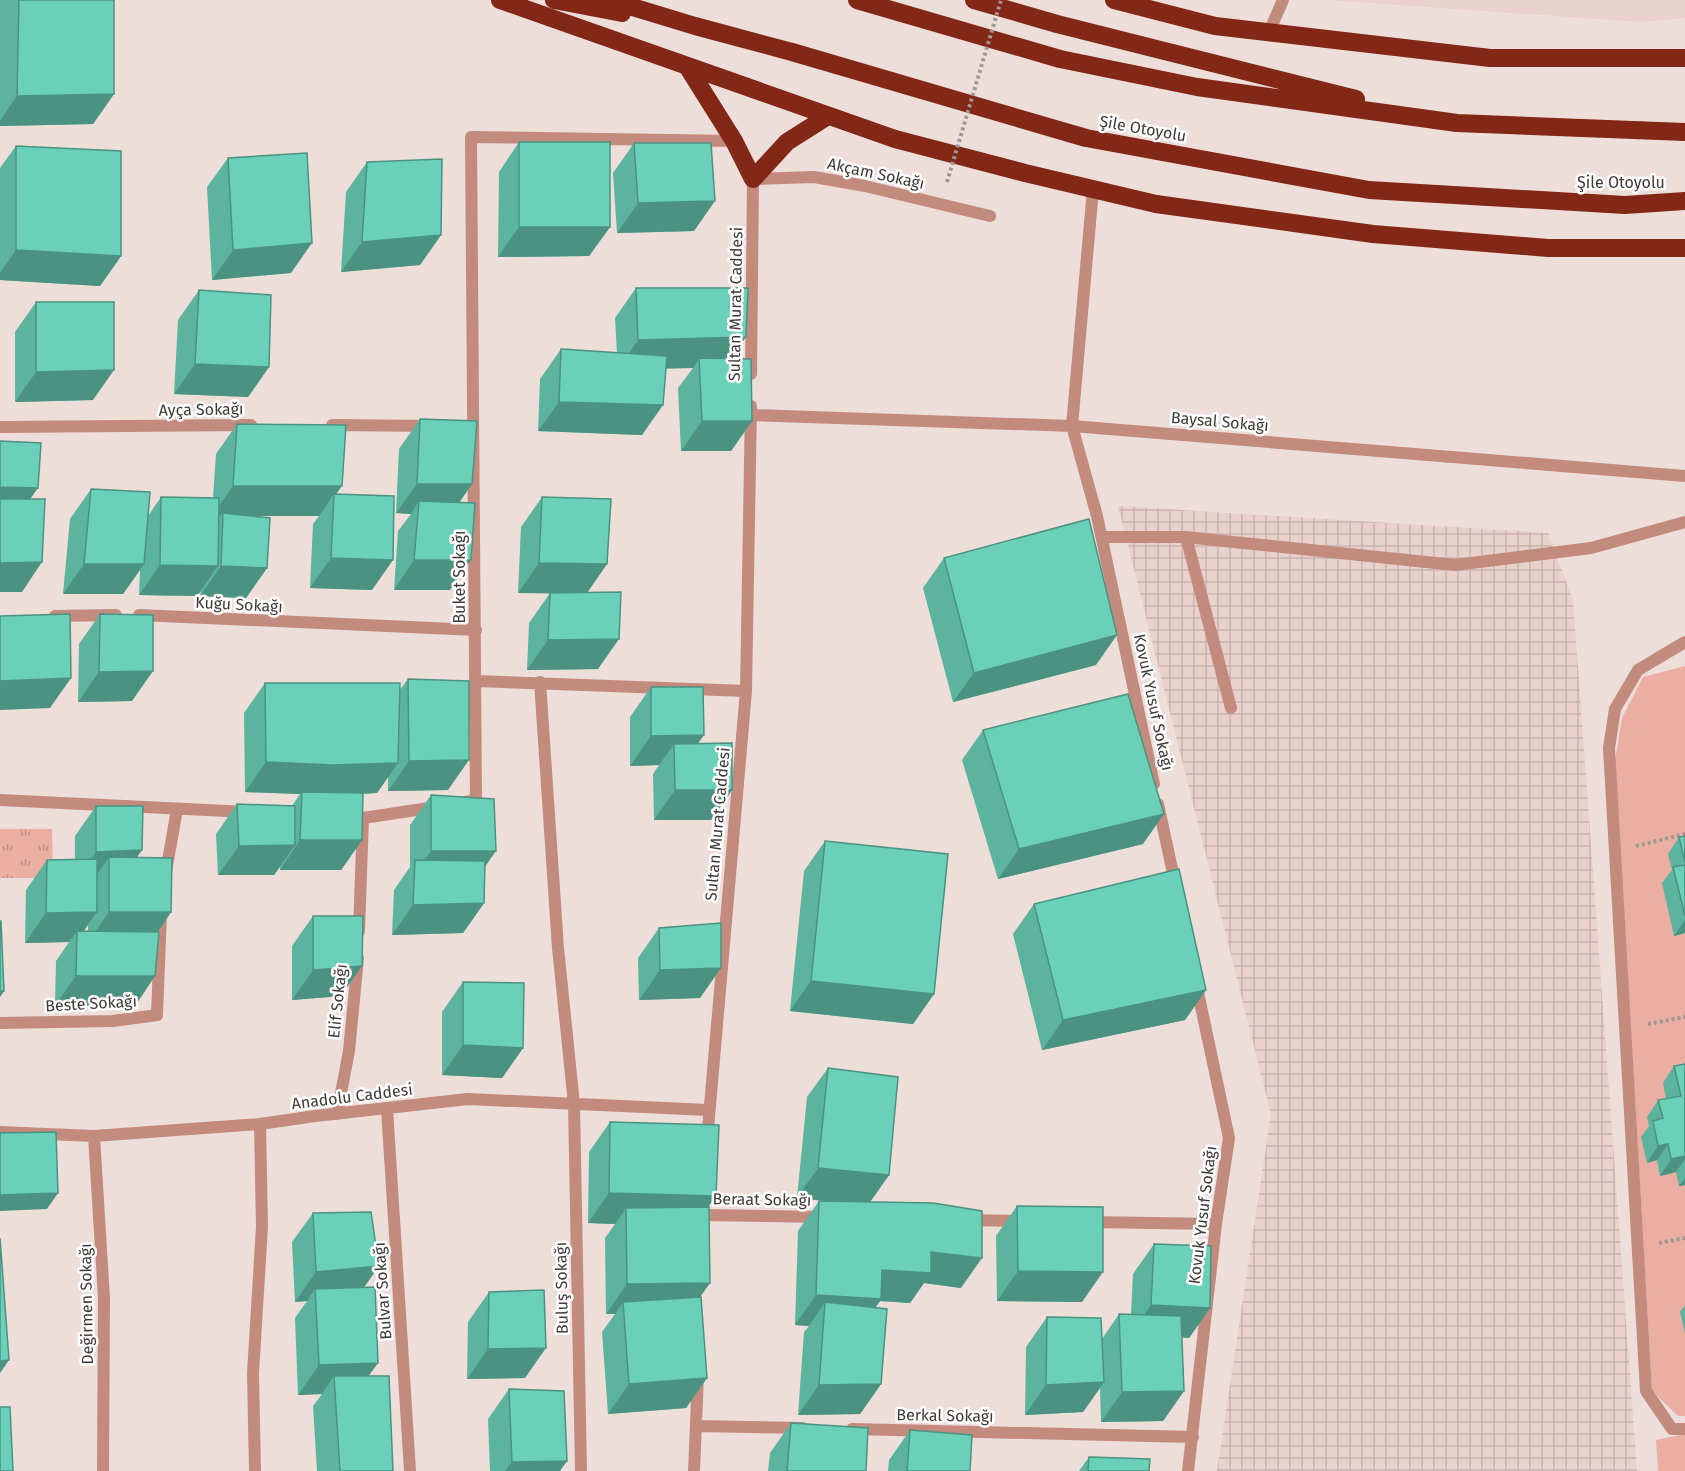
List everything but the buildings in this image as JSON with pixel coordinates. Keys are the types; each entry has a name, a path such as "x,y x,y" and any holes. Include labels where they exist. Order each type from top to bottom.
{"highway":[{"path":"500,0 895,139 1156,204 1373,234 1548,248 1685,248"},
{"path":"554,0 695,26"},
{"name":"Şile Otoyolu","path":"609,0 1086,138 1369,190 1625,205 1685,201"},
{"path":"857,0 1071,62 1197,87 1457,123 1685,132"},
{"path":"974,0 1057,24 1457,123"},
{"path":"1114,0 1215,26 1490,58 1685,58"},
{"path":"687,66 734,141 753,179 787,142 828,116"}],"street":[{"path":"1269,32 1282,0"},
{"name":"Buket Sokağı","path":"328,816 363,818 477,800 476,630 469,427 471,137 734,141"},
{"name":"Akçam Sokağı","path":"753,179 814,177 865,186 990,216"},
{"name":"Sultan Murat Caddesi","path":"706,1156 708,1110 746,691 753,179"},
{"name":"Kovuk Yusuf Sokağı","path":"1093,189 1072,426 1102,537 1178,895"},
{"name":"Baysal Sokağı","path":"751,415 1072,426 1685,476"},
{"name":"Ayça Sokağı","path":"0,427 258,425"},
{"path":"315,425 440,426"},
{"path":"1102,537 1186,537 1455,565 1591,548 1685,522"},
{"path":"1186,537 1231,708"},
{"name":"Kuğu Sokağı","path":"46,616 138,615 476,630"},
{"path":"1685,642 1638,670 1615,709 1609,748 1646,1391 1672,1429 1685,1429"},
{"path":"476,681 746,691"},
{"name":"Buluş Sokağı","path":"540,682 558,948 574,1104 581,1471"},
{"path":"0,800 258,813"},
{"name":"Beste Sokağı","path":"0,1023 113,1021 157,1015 163,896 177,809"},
{"name":"Elif Sokağı","path":"337,1114 349,1051 358,966 363,818"},
{"name":"Kovuk Yusuf Sokağı","path":"1188,1471 1216,1224 1229,1137 1195,976"},
{"name":"Anadolu Caddesi","path":"0,1132 94,1136 260,1124 468,1100 708,1110"},
{"name":"Bulvar Sokağı","path":"387,1108 410,1471"},
{"path":"255,1471 253,1373 262,1227 260,1124"},
{"name":"Değirmen Sokağı","path":"94,1136 104,1298 103,1471"},
{"name":"Beraat Sokağı","path":"704,1215 835,1217"},
{"path":"954,1219 1038,1221"},
{"path":"1073,1221 1216,1224"},
{"path":"694,1471 699,1360"},
{"path":"696,1426 814,1428"},
{"name":"Berkal Sokağı","path":"838,1429 1193,1437"}],"path":[{"path":"947,182 1001,0"},
{"path":"1615,851 1685,834"},
{"path":"1625,1029 1685,1017"}],"shaded area":[{"path":"1329,0 1685,0 1685,18 1641,22"},
{"path":"1118,506 1548,533 1573,600 1637,1471 1217,1471 1271,1114"}],"green space":[{"path":"1685,666 1685,1416 1678,1416 1652,1391 1615,760 1622,718 1643,677"},
{"path":"0,829 52,829 53,878 0,878"},
{"path":"1685,1434 1685,1471 1658,1471 1656,1440"}]}
